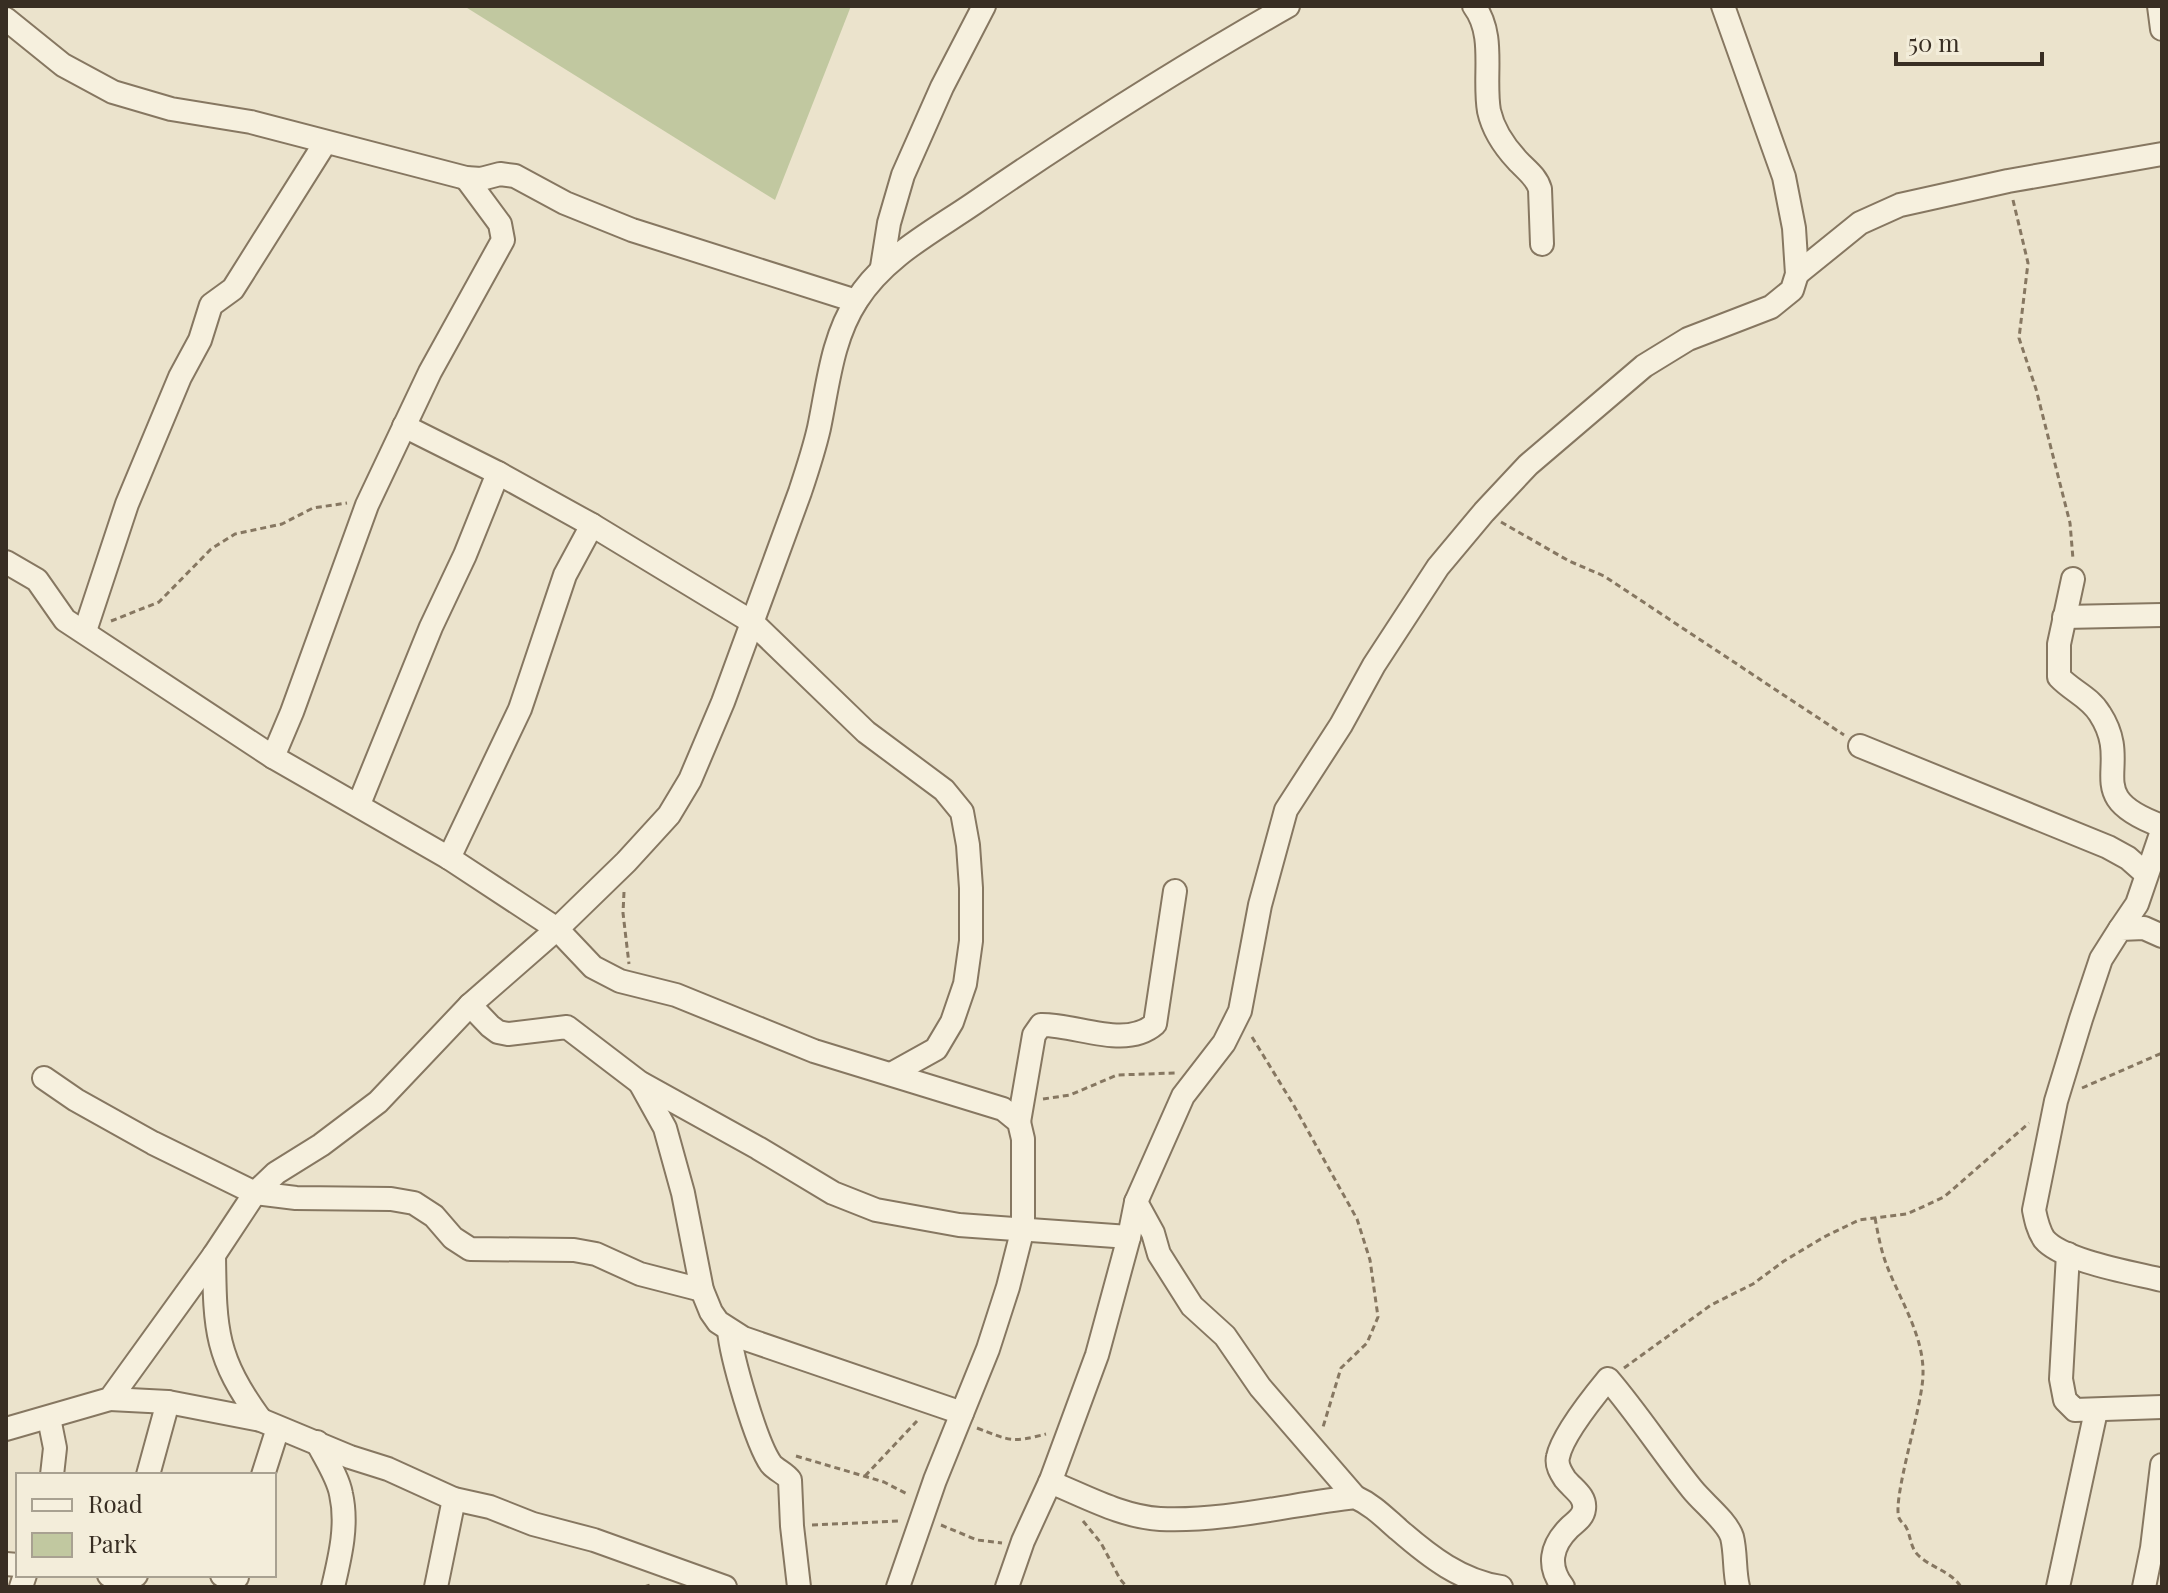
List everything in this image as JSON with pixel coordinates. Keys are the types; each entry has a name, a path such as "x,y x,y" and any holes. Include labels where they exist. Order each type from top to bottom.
{"street":[{"path":"882,267 889,223 903,175 942,87 984,6"},
{"path":"110,1399 255,1193 276,1173 321,1145 378,1102 470,1005 557,929 669,815 690,780 723,702 807,470 819,428 828,375 856,301 882,267 1127,103 1288,6"},
{"path":"1474,6 1486,26 1485,69 1489,111 1494,128 1505,145 1538,181 1542,244"},
{"path":"1007,1587 1097,1355 1136,1202 1183,1096 1224,1043 1240,1011 1260,905 1286,810 1438,567 1528,465 1644,366 1688,339 1771,307 1792,290 1797,274 1794,228 1784,177 1723,6"},
{"path":"2159,6 2162,29"},
{"path":"6,19 63,65 113,92 171,109 251,122 466,178 481,179 500,174 515,176 565,203 632,230 856,301"},
{"path":"85,631 127,504 180,377 200,340 211,305 233,289 325,143"},
{"path":"1797,274 1860,223 1900,205 2008,181 2162,154"},
{"path":"273,757 367,505 437,359 503,240 500,224 466,178"},
{"path":"404,426 592,525 752,622 866,732 944,790 962,812 971,888 971,941 965,984 952,1022 936,1049 891,1074"},
{"path":"359,804 498,473"},
{"path":"449,858 520,709 565,575 592,525"},
{"path":"6,562 37,580 65,620 273,757 449,858 557,929 593,967 620,981 676,995 814,1051 1003,1109 1019,1122"},
{"path":"2073,579 2059,644 2059,677 2090,701 2101,714 2109,732 2114,795 2137,817 2162,828 2137,904 2101,959 2056,1101 2034,1210 2044,1239 2055,1249 2090,1262 2162,1280"},
{"path":"2064,617 2162,615"},
{"path":"1860,746 1993,803 2108,847 2128,858 2145,873"},
{"path":"898,1587 1008,1287 1023,1228 1023,1139 1019,1122 1034,1035 1041,1025 1133,1035 1147,1031 1155,1024 1175,891"},
{"path":"2120,929 2144,928 2162,936"},
{"path":"470,1005 498,1032 508,1034 567,1027 639,1082 822,1187 876,1210 959,1225 1129,1237"},
{"path":"44,1078 76,1100 153,1143 255,1193 296,1198 391,1199 414,1203 434,1216 453,1238 470,1249 574,1250 596,1254 640,1274 702,1290"},
{"path":"639,1082 665,1128 683,1193 702,1290 711,1312 729,1330 743,1338 936,1403 961,1417"},
{"path":"1136,1202 1153,1233 1159,1254 1192,1306 1225,1336 1260,1387 1355,1497 1370,1503 1401,1532 1456,1574 1501,1587"},
{"path":"2068,1254 2061,1379 2065,1400 2075,1410 2162,1407"},
{"path":"214,1255 215,1310 225,1362 241,1393 270,1424"},
{"path":"729,1330 731,1350 764,1449 773,1466 790,1480 799,1587"},
{"path":"1563,1587 1551,1563 1552,1555 1558,1540 1583,1515 1585,1506 1583,1499 1559,1471 1557,1458 1588,1404 1608,1379 1640,1416 1709,1509 1726,1526 1732,1538 1733,1567 1738,1587"},
{"path":"6,1429 110,1399 168,1402 270,1424 388,1469 454,1499 490,1507 533,1524 594,1540 715,1585"},
{"path":"149,1473 168,1402"},
{"path":"2058,1587 2096,1411"},
{"path":"49,1418 55,1448 52,1473"},
{"path":"263,1473 270,1424"},
{"path":"317,1442 341,1491 344,1521 333,1587"},
{"path":"2144,1587 2162,1465"},
{"path":"1050,1482 1122,1511 1158,1519 1204,1517 1355,1497"},
{"path":"436,1587 454,1499"}],"path":[{"path":"2008,181 2028,263 2019,338 2036,389 2070,523 2073,579"},
{"path":"85,631 159,602 211,549 235,534 282,524 313,508 342,503 367,505"},
{"path":"1484,512 1569,561 1604,576 1860,746"},
{"path":"626,862 623,913 632,983"},
{"path":"1240,1011 1257,1049 1293,1104 1357,1219 1373,1274 1378,1317 1367,1343 1341,1368 1328,1403 1317,1450"},
{"path":"1608,1379 1711,1305 1753,1284 1784,1261 1859,1220 1907,1214 1944,1197 2056,1101 2162,1053"},
{"path":"1023,1097 1042,1099 1070,1095 1117,1075 1176,1073 1204,1068"},
{"path":"1875,1218 1885,1262 1920,1343 1923,1374 1897,1510 1919,1557 1948,1574 1961,1587"},
{"path":"865,1476 936,1403"},
{"path":"961,1417 1010,1441 1019,1442 1070,1428"},
{"path":"764,1449 884,1482 924,1514 985,1542 1023,1541"},
{"path":"792,1526 924,1514"},
{"path":"1082,1519 1101,1543 1127,1587"}],"green space":[{"path":"464,6 851,6 775,200"}]}
